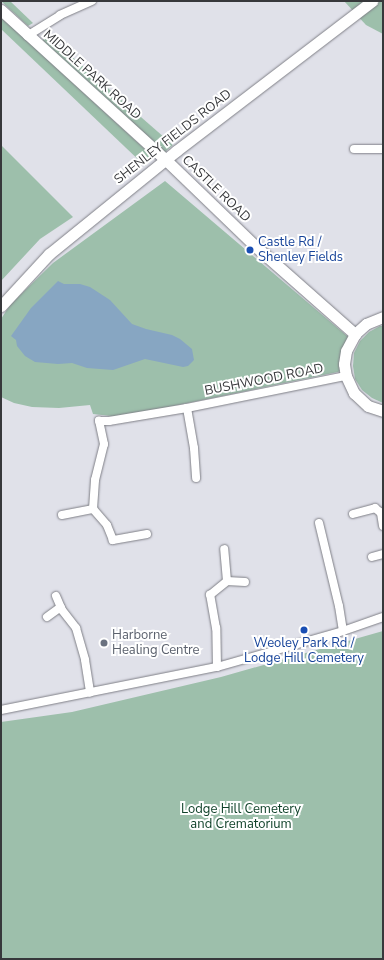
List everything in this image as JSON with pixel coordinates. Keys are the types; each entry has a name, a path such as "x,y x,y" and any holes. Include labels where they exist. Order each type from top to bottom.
{"street":[{"path":"27,36 60,15 92,1"},
{"name":"SHENLEY FIELDS ROAD","path":"1,306 49,254 166,160 372,1"},
{"name":"MIDDLE PARK ROAD","path":"1,10 27,36 166,160"},
{"path":"354,149 383,149"},
{"name":"CASTLE ROAD","path":"166,160 254,245 355,334"},
{"path":"383,317 366,324 355,334 346,352 344,364 346,376 351,389 360,400 377,410 383,411"},
{"name":"BUSHWOOD ROAD","path":"92,509 95,480 104,444 99,421 109,422 187,408 346,376"},
{"path":"187,408 193,440 196,478"},
{"path":"353,514 375,508 382,513 383,526"},
{"path":"62,515 92,509 107,526 113,540 126,539 147,534"},
{"path":"319,523 339,606 343,631"},
{"path":"224,549 227,581"},
{"path":"372,557 383,554"},
{"path":"217,667 216,628 210,595 227,581 245,582"},
{"path":"56,596 78,634 85,660 90,693"},
{"path":"47,617 61,607"},
{"path":"1,710 217,667 343,631 383,617"}],"green space":[{"path":"1,1 10,1 33,23 28,26"},
{"path":"344,1 383,1 383,34 366,25"},
{"path":"1,17 148,152 150,161 145,166 1,29"},
{"path":"47,35 173,145 165,152 42,41"},
{"path":"1,145 73,217 40,239 1,281"},
{"path":"165,181 353,341 343,369 338,372 120,417 93,414 90,405 59,408 32,407 14,403 1,397 1,319 10,305 53,263"},
{"path":"383,326 383,403 372,398 362,390 355,379 353,366 354,353 360,341 369,332"},
{"name":"Lodge Hill Cemetery and Crematorium","path":"383,631 383,959 1,959 1,722 72,712 221,677"}],"water":[{"path":"58,281 64,284 80,284 90,287 110,300 132,324 172,335 180,339 192,349 194,360 188,366 183,367 145,359 113,370 87,368 72,363 58,364 35,362 25,356 17,346 16,340 11,336 31,308"}],"place":[{"name":"Castle Rd / Shenley Fields","path":"250,250"},
{"name":"Weoley Park Rd / Lodge Hill Cemetery","path":"304,630"},
{"name":"Harborne Healing Centre","path":"104,643"}]}
